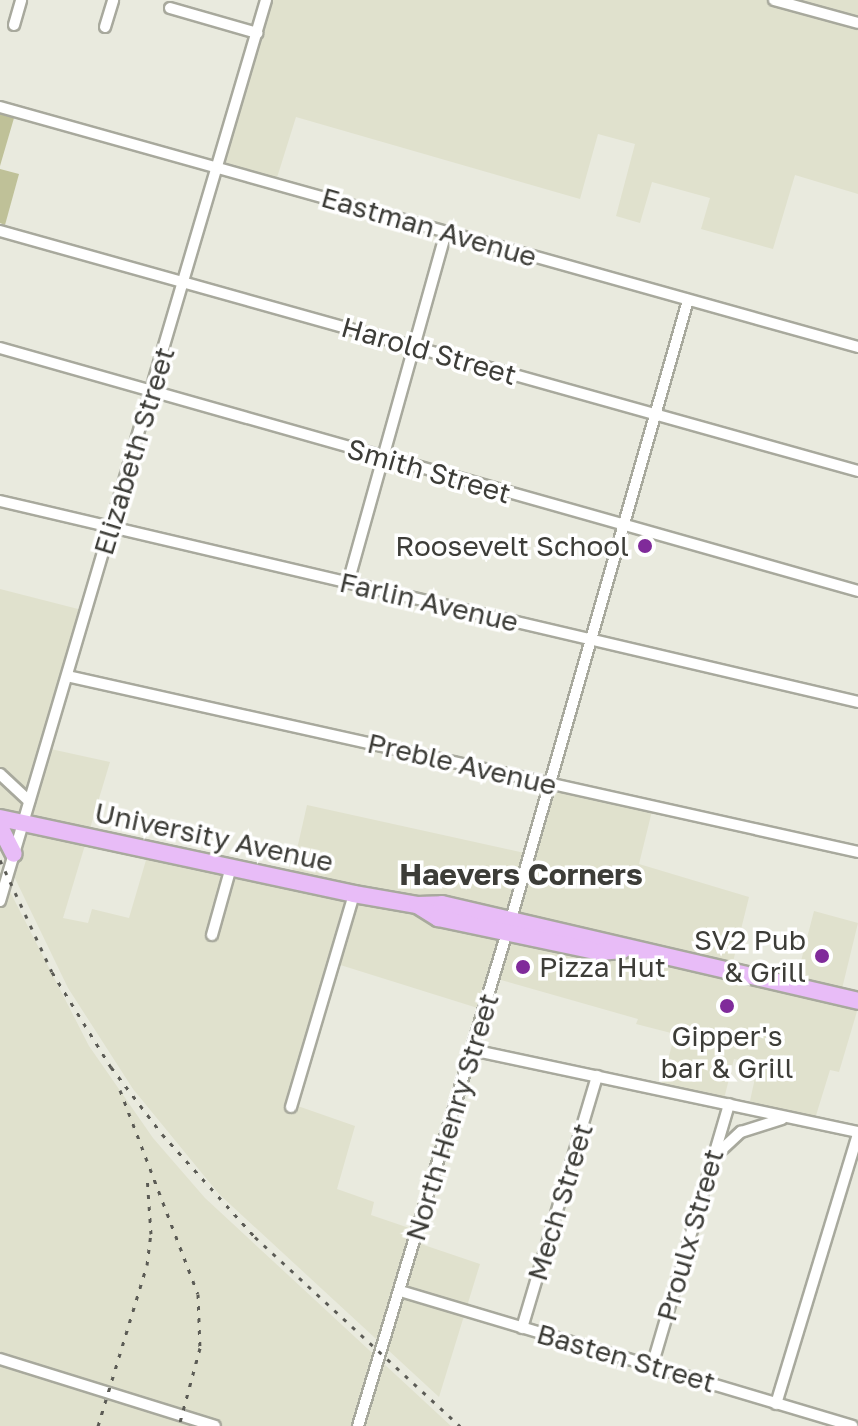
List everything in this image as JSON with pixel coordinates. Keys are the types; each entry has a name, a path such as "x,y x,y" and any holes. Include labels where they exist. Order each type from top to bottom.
{"main road":[{"name":"University Avenue","path":"0,818 417,905 438,918 509,926 599,952 624,949 858,1001"},
{"path":"0,827 14,854"}],"street":[{"path":"14,25 21,0"},
{"path":"105,27 113,0"},
{"name":"Elizabeth Street","path":"0,901 266,0"},
{"path":"774,0 858,23"},
{"path":"170,8 257,33"},
{"name":"Eastman Avenue","path":"0,107 858,347"},
{"name":"Harold Street","path":"0,231 858,471"},
{"path":"348,583 446,232"},
{"name":"North Henry Street","path":"358,1426 509,926 688,300"},
{"name":"Smith Street","path":"0,348 858,591"},
{"name":"Farlin Avenue","path":"0,501 858,702"},
{"name":"Preble Avenue","path":"67,676 858,852"},
{"path":"0,774 29,801"},
{"path":"212,935 231,867"},
{"path":"291,1107 354,894"},
{"path":"472,1050 858,1133 776,1404"},
{"name":"Mech Street","path":"522,1328 597,1076"},
{"name":"Proulx Street","path":"652,1366 729,1104"},
{"path":"710,1166 741,1132 794,1118"},
{"name":"Basten Street","path":"400,1291 852,1426"},
{"path":"0,1359 215,1426"}],"shaded area":[{"path":"266,0 858,0 858,194 795,175 773,249 701,229 710,198 652,182 640,223 616,216 635,144 598,134 580,199 296,117 275,184 219,167"},
{"path":"0,589 86,611 46,748 110,762 63,918 88,923 92,909 129,918 149,850 290,880 307,805 529,854 550,784 653,807 639,864 749,897 730,974 794,988 814,911 858,923 840,997 858,1008 839,1072 830,1070 814,1122 756,1110 750,1101 758,1064 734,1059 723,1103 660,1089 675,1034 636,1024 638,1019 494,978 484,1010 334,963 292,1104 355,1126 337,1189 374,1202 371,1215 418,1231 415,1242 480,1264 439,1397 219,1194 133,1089 68,988 10,868 23,823 0,818"},
{"path":"0,872 89,1046 153,1138 205,1198 451,1426 0,1426"}],"green space":[{"path":"0,114 14,118 0,166"},
{"path":"0,169 19,174 5,225 0,223"}],"railway":[{"path":"0,860 52,972 111,1067 162,1134 255,1237 460,1426"},
{"path":"120,1090 198,1294 200,1348 179,1426"},
{"path":"98,1426 147,1265 151,1234 147,1175"}],"place":[{"name":"Roosevelt School","path":"645,546"},
{"name":"SV2 Pub & Grill","path":"822,956"},
{"name":"Pizza Hut","path":"523,967"},
{"name":"Gipper's bar & Grill","path":"727,1006"}],"district":[{"name":"Haevers Corners","path":"521,874"}]}
